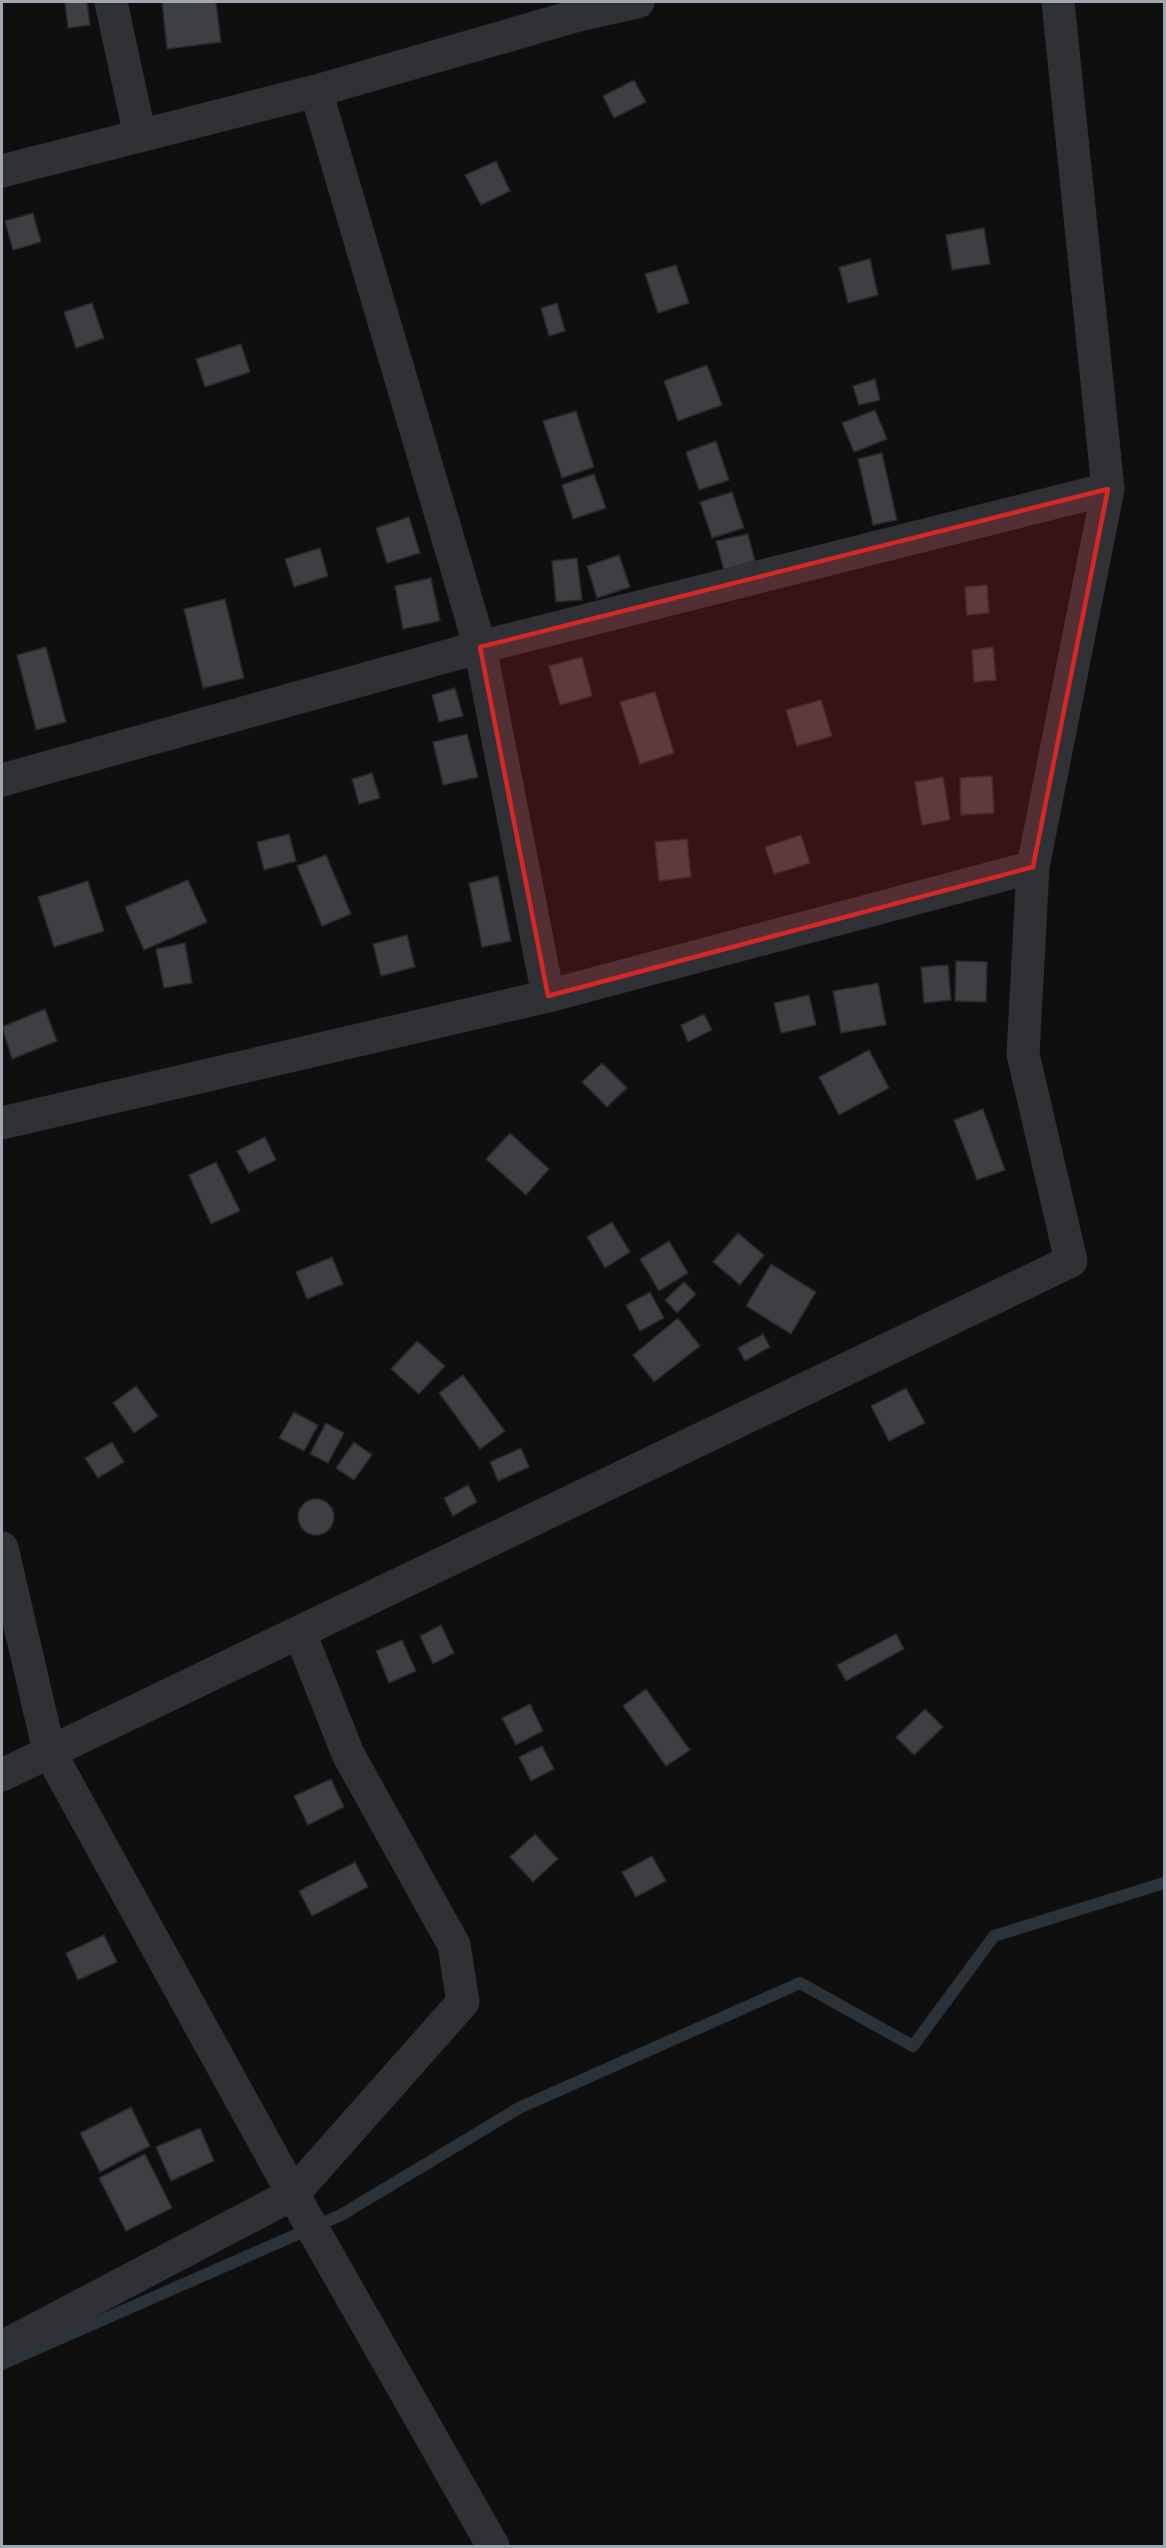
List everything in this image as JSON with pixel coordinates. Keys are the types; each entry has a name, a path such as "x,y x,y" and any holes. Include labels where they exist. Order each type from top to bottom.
{"street":[{"path":"111,2 140,136"},
{"path":"2,171 316,91 578,8 638,2"},
{"path":"2,1774 300,1633 1071,1261 1023,1054 1033,867 1108,489 1058,2"},
{"path":"316,91 480,647 548,996"},
{"path":"2,780 480,647 1108,489"},
{"path":"2,1123 548,996 1033,867"},
{"path":"2,1548 49,1751 293,2194 493,2547"},
{"path":"2,2347 293,2194 463,2002 454,1945 348,1754 300,1633"}],"highlighted area":[{"path":"1108,489 1033,867 548,996 480,647"}],"building":[{"path":"65,2 87,2 90,25 68,28"},
{"path":"162,2 216,2 221,42 167,49"},
{"path":"634,80 646,102 614,118 603,96"},
{"path":"496,161 510,191 481,205 465,175"},
{"path":"33,213 41,242 13,250 5,221"},
{"path":"984,228 990,264 952,270 946,235"},
{"path":"870,259 878,295 848,303 839,267"},
{"path":"676,265 689,303 658,313 645,274"},
{"path":"92,303 104,338 76,348 64,312"},
{"path":"557,303 565,331 549,336 541,308"},
{"path":"241,344 250,372 205,387 196,359"},
{"path":"707,365 722,405 678,421 664,381"},
{"path":"875,379 880,400 859,405 853,386"},
{"path":"875,410 887,439 854,452 842,423"},
{"path":"576,411 594,467 562,478 543,421"},
{"path":"716,441 729,480 699,490 686,452"},
{"path":"882,453 897,520 873,525 858,459"},
{"path":"594,474 606,508 573,519 562,485"},
{"path":"732,492 744,528 712,538 700,502"},
{"path":"409,517 420,553 387,563 376,528"},
{"path":"748,534 755,561 724,570 716,541"},
{"path":"320,548 328,576 294,587 285,559"},
{"path":"619,555 630,587 597,598 587,566"},
{"path":"577,558 582,600 556,602 552,561"},
{"path":"431,578 440,621 403,629 395,586"},
{"path":"987,585 989,613 967,615 965,587"},
{"path":"225,599 244,678 203,688 184,609"},
{"path":"46,647 66,722 36,730 17,655"},
{"path":"993,647 996,680 974,682 972,650"},
{"path":"582,657 592,696 560,705 549,666"},
{"path":"455,688 463,716 439,722 432,695"},
{"path":"655,692 674,753 640,764 620,702"},
{"path":"821,700 832,736 797,746 786,710"},
{"path":"467,734 478,777 443,785 433,742"},
{"path":"372,773 380,798 359,804 352,779"},
{"path":"992,776 994,813 961,815 960,778"},
{"path":"943,777 950,820 922,825 915,782"},
{"path":"289,834 296,861 264,870 257,842"},
{"path":"801,835 810,863 774,874 765,847"},
{"path":"687,839 691,877 659,881 655,842"},
{"path":"326,855 351,914 322,926 297,866"},
{"path":"498,876 511,941 482,947 469,883"},
{"path":"188,880 207,922 144,950 125,907"},
{"path":"88,881 104,931 54,947 38,897"},
{"path":"407,935 415,967 381,976 373,944"},
{"path":"185,943 192,983 164,988 156,949"},
{"path":"956,961 987,962 986,1002 955,1001"},
{"path":"948,965 951,1000 924,1003 921,967"},
{"path":"878,983 886,1025 841,1033 833,991"},
{"path":"809,995 816,1025 781,1033 774,1003"},
{"path":"45,1009 57,1041 12,1059 2,1027"},
{"path":"704,1014 712,1030 688,1042 681,1025"},
{"path":"869,1050 889,1088 839,1115 819,1077"},
{"path":"602,1063 627,1088 607,1107 582,1082"},
{"path":"983,1109 1005,1170 977,1180 954,1120"},
{"path":"510,1133 549,1169 526,1195 486,1159"},
{"path":"265,1137 276,1160 249,1173 237,1151"},
{"path":"216,1162 240,1211 211,1224 189,1175"},
{"path":"612,1222 630,1252 605,1268 587,1237"},
{"path":"738,1233 764,1255 740,1285 713,1262"},
{"path":"669,1241 688,1273 659,1291 640,1259"},
{"path":"332,1257 343,1284 307,1299 296,1272"},
{"path":"771,1264 816,1292 791,1334 746,1306"},
{"path":"684,1282 696,1294 677,1313 665,1300"},
{"path":"650,1292 664,1318 640,1331 626,1305"},
{"path":"678,1318 700,1346 654,1382 633,1355"},
{"path":"763,1334 770,1347 745,1361 738,1348"},
{"path":"417,1341 445,1366 419,1394 391,1369"},
{"path":"463,1375 505,1431 480,1449 439,1393"},
{"path":"136,1386 158,1416 134,1433 113,1403"},
{"path":"906,1388 925,1423 889,1441 871,1406"},
{"path":"294,1412 318,1425 304,1451 279,1438"},
{"path":"326,1423 344,1433 328,1463 310,1454"},
{"path":"112,1442 124,1462 98,1478 85,1458"},
{"path":"354,1442 372,1455 354,1480 336,1468"},
{"path":"521,1448 529,1467 498,1481 490,1462"},
{"path":"468,1485 477,1502 453,1516 444,1498"},
{"path":"316,1499 329,1504 334,1517 329,1530 316,1535 303,1530 298,1517 303,1504"},
{"path":"441,1625 454,1653 433,1664 420,1636"},
{"path":"896,1634 904,1649 846,1681 837,1665"},
{"path":"402,1640 416,1671 389,1683 376,1651"},
{"path":"646,1689 690,1750 666,1766 623,1706"},
{"path":"530,1704 543,1731 516,1745 502,1718"},
{"path":"925,1709 943,1727 914,1755 896,1737"},
{"path":"542,1746 554,1769 531,1781 519,1757"},
{"path":"331,1779 344,1807 308,1825 294,1796"},
{"path":"535,1834 558,1859 533,1882 510,1857"},
{"path":"652,1856 666,1881 636,1897 622,1872"},
{"path":"355,1862 368,1887 312,1916 299,1891"},
{"path":"104,1935 117,1962 78,1980 66,1953"},
{"path":"131,2107 150,2146 100,2172 80,2133"},
{"path":"200,2128 214,2161 171,2181 156,2147"},
{"path":"145,2154 172,2208 126,2231 99,2178"}],"waterway":[{"path":"2,2364 341,2215 519,2108 800,1983 913,2046 994,1936 1164,1883"}]}
